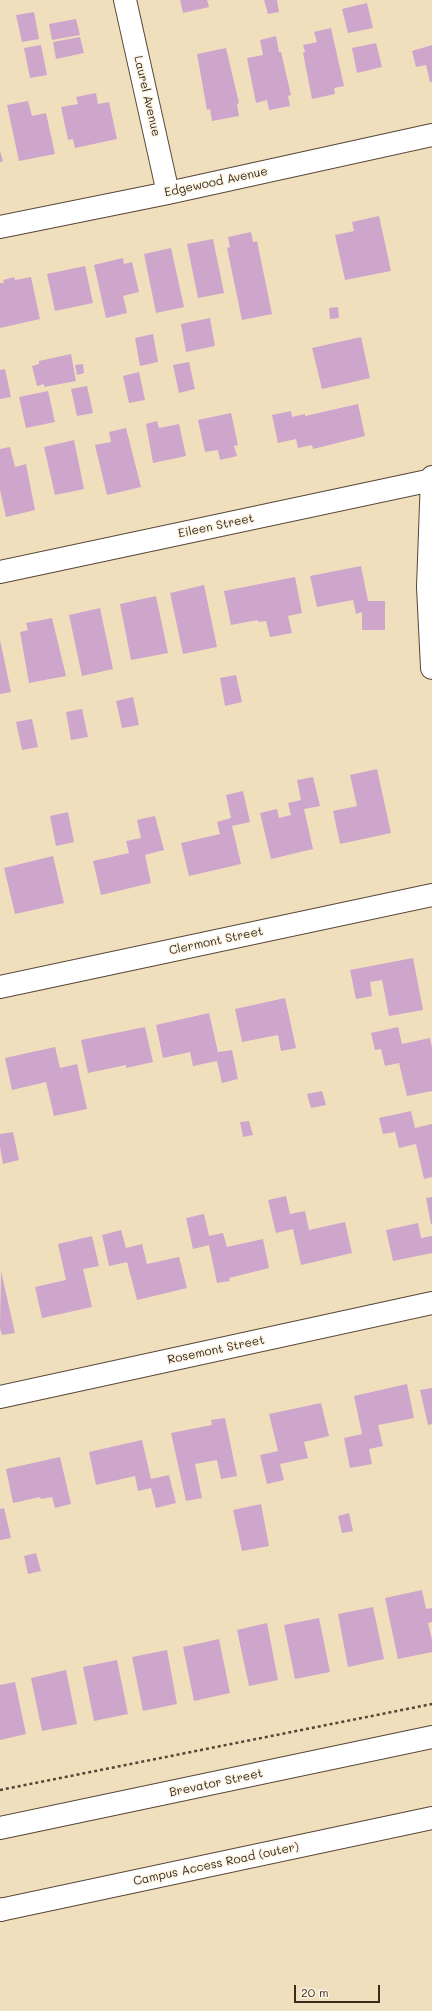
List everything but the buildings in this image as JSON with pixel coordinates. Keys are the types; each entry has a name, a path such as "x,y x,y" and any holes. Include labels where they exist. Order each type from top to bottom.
{"street":[{"name":"Laurel Avenue","path":"125,0 168,193"},
{"name":"Edgewood Avenue","path":"0,227 168,193 432,135"},
{"path":"432,477 428,587 432,668"},
{"name":"Eileen Street","path":"0,572 432,480"},
{"name":"Clermont Street","path":"0,987 432,895"},
{"name":"Rosemont Street","path":"0,1397 432,1303"},
{"name":"Brevator Street","path":"0,1828 432,1737"},
{"name":"Campus Access Road (outer)","path":"1,1910 432,1818"}],"path":[{"path":"0,1790 432,1704"}]}
